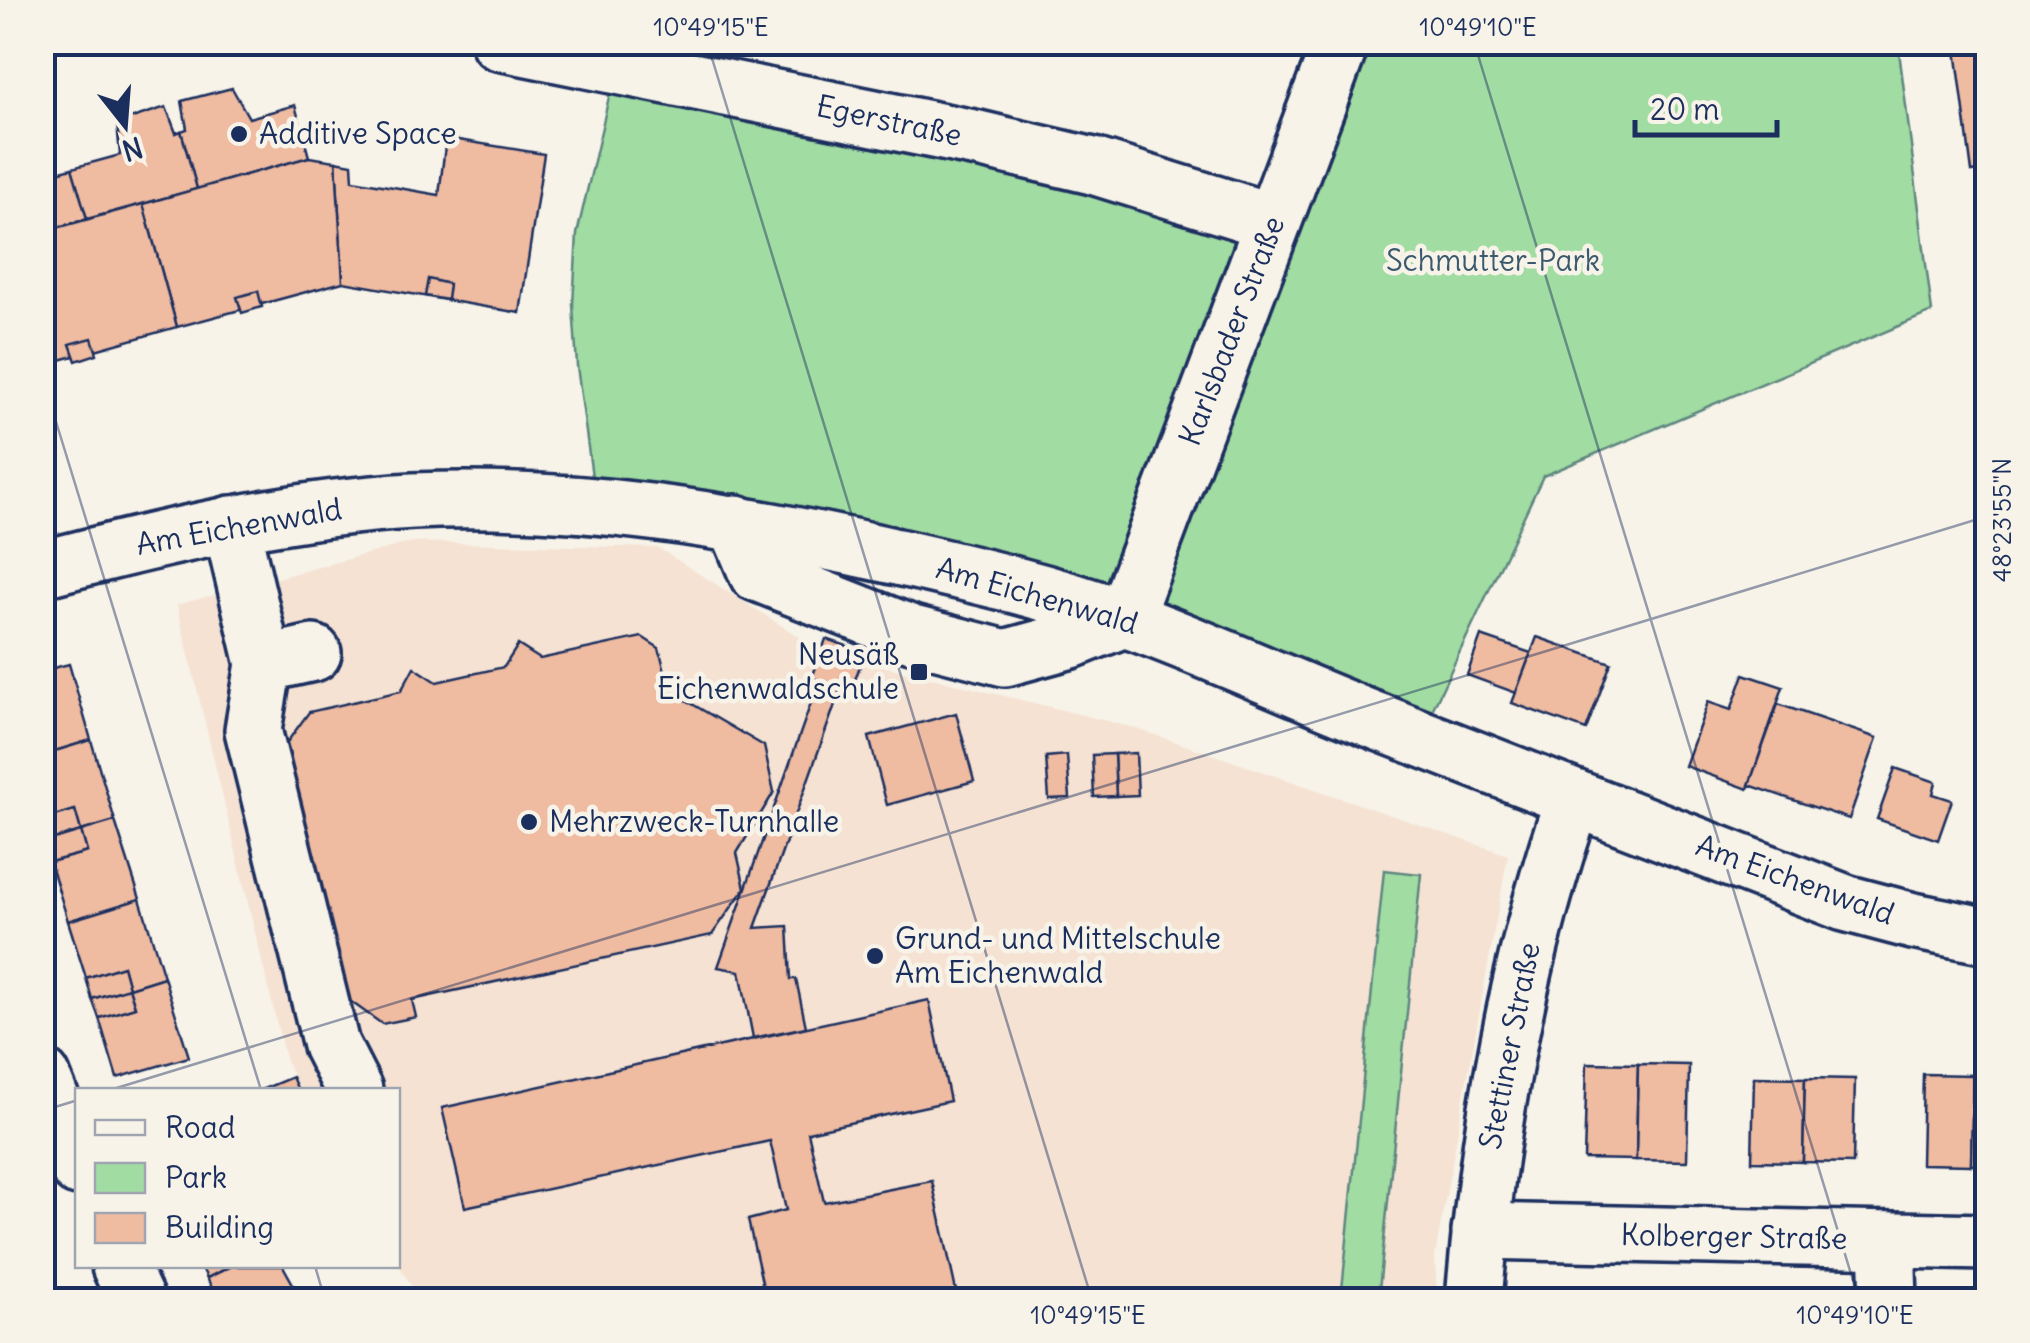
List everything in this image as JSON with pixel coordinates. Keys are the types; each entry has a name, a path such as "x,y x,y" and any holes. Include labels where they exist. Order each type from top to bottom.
{"street":[{"name":"Egerstraße","path":"499,42 1093,166 1273,222"},
{"name":"Karlsbader Straße","path":"1124,619 1341,42"},
{"name":"Am Eichenwald","path":"42,569 231,524 412,501 502,500 596,506 736,523 980,576 1124,619 1844,902 1988,936"},
{"path":"736,523 756,573 912,634 1005,658 1071,640 1124,619"},
{"path":"231,524 289,658 253,730 331,1045 353,1088"},
{"name":"Stettiner Straße","path":"1474,1300 1492,1140 1526,952 1574,798"},
{"path":"42,1078 75,1160"},
{"name":"Kolberger Straße","path":"1480,1231 1988,1242"},
{"path":"1887,1240 1890,1300"},
{"path":"121,1268 136,1300"}],"shaded area":[{"name":"Grund- und Mittelschule Am Eichenwald","path":"412,542 658,548 822,651 1135,728 1508,855 1435,1256 1437,1300 420,1300 400,1267 400,1088 299,1088 285,1058 177,605"}],"green space":[{"name":"Schmutter-Park","path":"1341,43 1898,43 1932,312 1543,476 1419,738 1124,619 596,506 573,305 577,234 616,67 1273,221"},
{"path":"1384,870 1421,874 1378,1300 1341,1300"}],"building":[{"path":"1955,42 1988,42 1988,170 1972,172"},
{"path":"232,88 249,118 295,105 309,157 197,189 181,131 187,129 182,101"},
{"path":"166,107 176,133 181,131 197,189 87,219 72,168 120,155 117,123"},
{"path":"446,138 544,154 520,313 343,282 336,161 352,164 353,180 439,195"},
{"path":"309,157 336,161 343,282 177,327 143,204"},
{"path":"72,168 87,219 42,232 42,176"},
{"path":"143,204 177,327 42,365 42,232"},
{"path":"428,279 449,284 447,300 425,296"},
{"path":"258,291 262,307 242,313 237,297"},
{"path":"92,338 97,354 76,361 70,344"},
{"path":"1481,636 1531,653 1516,693 1467,675"},
{"name":"Mehrzweck-Turnhalle","path":"642,637 659,648 670,691 764,746 774,792 737,853 745,888 712,935 412,1000 416,1017 382,1024 347,999 282,749 309,712 401,691 414,667 437,682 504,667 518,645 540,659"},
{"path":"1537,637 1611,663 1586,730 1512,703"},
{"path":"826,639 865,652 851,691 812,678"},
{"path":"69,664 91,740 42,755 42,671"},
{"path":"1744,674 1783,687 1748,789 1685,766 1708,702 1731,710"},
{"path":"819,680 841,688 755,928 788,926 791,979 796,979 806,1027 753,1038 740,971 718,967"},
{"path":"1778,704 1877,738 1849,819 1749,785"},
{"path":"956,713 974,781 887,805 869,737"},
{"path":"91,740 115,821 81,831 75,810 42,820 42,755"},
{"path":"1136,753 1138,795 1116,796 1114,754"},
{"path":"1114,754 1116,796 1094,797 1092,755"},
{"path":"1067,755 1070,798 1049,799 1046,757"},
{"path":"1895,768 1936,782 1933,794 1952,800 1938,840 1877,819"},
{"path":"75,810 81,831 44,842 42,820"},
{"path":"115,821 140,899 68,921 50,862 87,852 81,831"},
{"path":"81,831 87,852 50,862 44,842"},
{"path":"140,899 164,977 129,988 123,966 86,978 68,921"},
{"path":"123,966 129,988 92,999 86,978"},
{"path":"164,977 189,1057 117,1078 99,1018 135,1007 129,988"},
{"path":"129,988 135,1007 99,1018 92,999"},
{"path":"929,1000 950,1101 808,1132 824,1202 932,1181 958,1300 766,1300 748,1220 786,1210 770,1141 465,1207 442,1108"},
{"path":"1587,1063 1638,1064 1636,1160 1584,1159"},
{"path":"1638,1064 1689,1065 1687,1161 1636,1160"},
{"path":"1923,1074 1973,1075 1971,1165 1921,1164"},
{"path":"1973,1075 1988,1075 1988,1165 1971,1165"},
{"path":"292,1077 297,1088 266,1088"},
{"path":"1754,1077 1805,1078 1803,1162 1752,1161"},
{"path":"1805,1078 1855,1079 1853,1163 1803,1162"},
{"path":"202,1268 228,1268 207,1278"},
{"path":"228,1268 284,1268 302,1300 218,1300 207,1278"}],"place":[{"name":"Additive Space","path":"239,134"},
{"name":"Neusäß Eichenwaldschule","path":"919,672"},
{"name":"Mehrzweck-Turnhalle","path":"529,822"},
{"name":"Grund- und Mittelschule Am Eichenwald","path":"875,956"}]}
